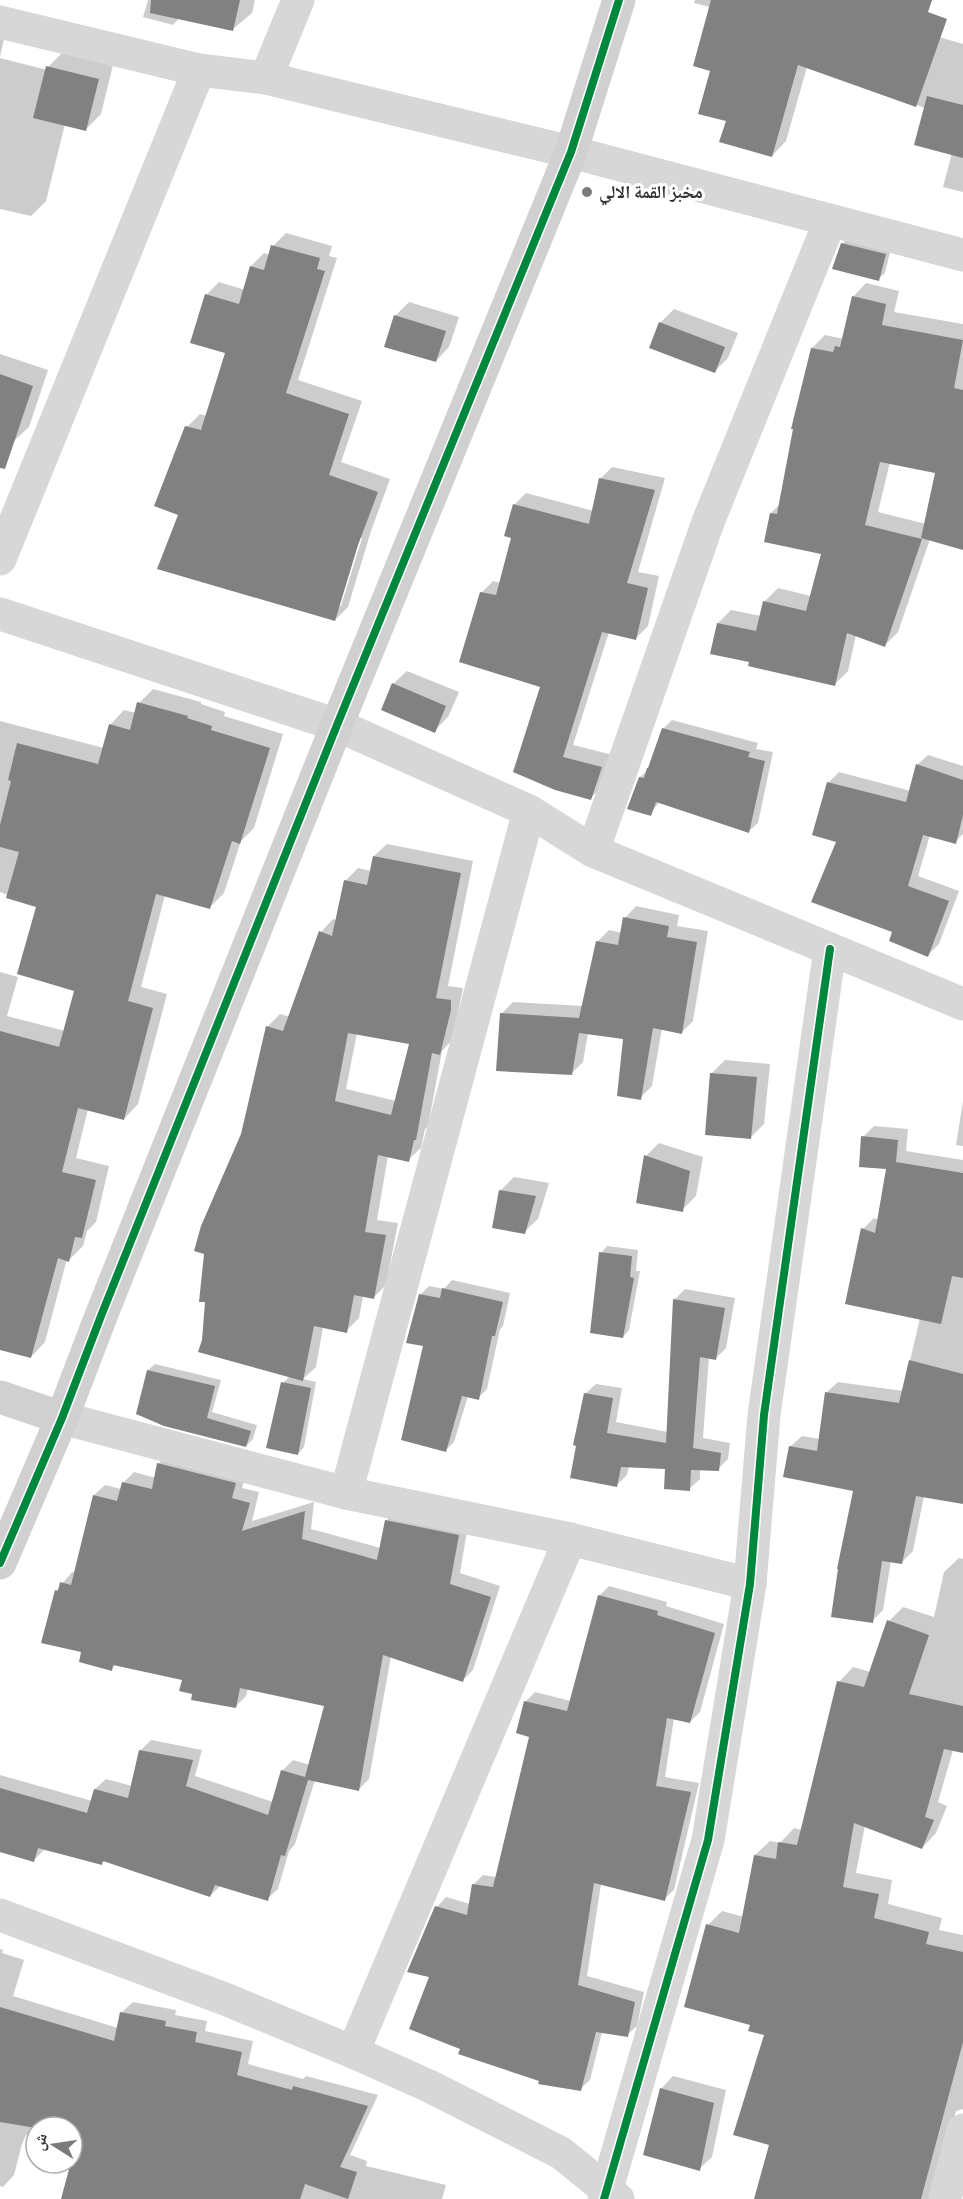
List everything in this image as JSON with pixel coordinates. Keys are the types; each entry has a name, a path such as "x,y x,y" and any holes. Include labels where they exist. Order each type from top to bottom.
{"street":[{"path":"266,78 298,0"},
{"path":"0,1563 62,1419 100,1316 337,725 571,152 620,0"},
{"path":"0,22 199,70 266,78 571,152 963,255"},
{"path":"0,560 199,70"},
{"path":"593,850 708,522 830,221"},
{"path":"0,614 337,725 530,811 593,850 963,1004"},
{"path":"346,1493 530,811"},
{"path":"0,1915 225,1999 429,2086 561,2153 609,2196 708,1840 750,1584 764,1415 830,949"},
{"path":"0,1397 62,1419 346,1493 570,1539 750,1584"},
{"path":"353,2052 570,1539"},
{"path":"945,2199 963,2130"}],"building":[{"path":"151,0 240,0 233,31 150,13"},
{"path":"711,0 932,0 928,12 947,19 916,107 798,65 772,157 719,142 726,121 698,114 710,71 693,66"},
{"path":"46,66 99,79 86,131 33,118"},
{"path":"927,96 963,105 963,158 914,145"},
{"path":"841,243 886,254 879,281 832,269"},
{"path":"271,245 320,258 317,269 325,271 286,393 349,414 329,475 378,492 358,545 335,621 157,569 178,515 154,506 185,426 201,430 225,353 190,343 205,294 239,304 250,266 264,270"},
{"path":"852,296 886,304 882,325 963,340 954,388 963,390 963,550 921,538 935,473 880,462 865,525 922,539 885,647 847,633 835,686 748,666 749,662 710,654 717,623 756,631 763,601 806,611 821,554 764,542 770,513 777,514 793,429 791,429 811,348 833,352 835,346 840,347"},
{"path":"394,315 446,331 436,362 384,347"},
{"path":"659,322 725,347 715,373 649,348"},
{"path":"0,374 33,386 5,469 0,468"},
{"path":"599,478 655,490 627,583 648,588 636,640 602,632 563,757 602,767 591,800 555,790 513,772 540,687 459,662 480,592 496,595 511,538 504,536 513,504 589,524"},
{"path":"392,683 446,706 435,733 381,710"},
{"path":"137,702 188,716 187,718 212,726 211,730 270,748 240,844 232,841 210,909 156,894 128,1001 153,1008 124,1120 78,1108 62,1172 96,1180 82,1238 75,1237 69,1262 58,1258 31,1358 0,1350 0,1031 59,1047 74,991 17,974 36,907 6,898 19,852 0,847 0,825 11,781 8,780 17,743 98,764 109,724 130,730"},
{"path":"662,728 750,752 748,757 765,761 749,833 656,802 651,816 627,809 639,777 644,778"},
{"path":"916,764 963,780 963,815 956,844 923,835 908,886 949,901 928,957 889,941 892,932 811,902 836,842 812,835 827,782 906,802"},
{"path":"373,856 461,873 436,998 451,1000 451,1010 440,1055 432,1053 416,1140 414,1140 409,1162 378,1155 365,1232 386,1235 374,1299 354,1295 347,1333 314,1326 303,1381 198,1352 202,1340 205,1302 199,1302 204,1254 194,1251 201,1226 241,1134 266,1026 283,1031 319,931 332,936 344,880 367,885","holes":["348,1033 409,1044 391,1115 335,1101"]},
{"path":"623,917 669,926 667,937 697,942 682,1034 653,1028 641,1100 617,1096 623,1039 579,1033 572,1075 496,1071 500,1013 579,1018 596,941 618,945"},
{"path":"710,1073 757,1077 751,1139 705,1135"},
{"path":"861,1136 898,1140 896,1162 963,1173 963,1278 952,1276 941,1324 845,1304 861,1228 875,1233 886,1169 859,1167"},
{"path":"644,1155 690,1171 683,1212 636,1203"},
{"path":"499,1190 536,1196 525,1234 492,1228"},
{"path":"599,1252 632,1256 630,1277 634,1278 623,1338 590,1333"},
{"path":"442,1288 503,1302 495,1336 492,1336 479,1400 462,1396 446,1452 401,1440 423,1346 406,1343 419,1294 440,1298"},
{"path":"673,1299 725,1308 716,1360 700,1357 693,1448 721,1453 719,1471 691,1470 690,1491 664,1489 665,1469 621,1467 617,1487 570,1478 576,1446 573,1445 584,1393 613,1398 607,1433 666,1443"},
{"path":"909,1360 963,1374 963,1504 916,1496 902,1564 882,1561 873,1623 831,1617 837,1569 853,1491 783,1477 789,1446 817,1451 825,1392 899,1403"},
{"path":"147,1370 215,1386 207,1418 251,1431 246,1447 164,1426 136,1414"},
{"path":"281,1382 311,1388 298,1455 266,1448"},
{"path":"157,1463 236,1483 232,1498 250,1503 242,1531 305,1511 302,1539 377,1560 385,1520 459,1535 450,1584 491,1597 463,1682 383,1655 359,1791 308,1780 285,1856 281,1855 268,1901 215,1885 210,1897 103,1861 102,1865 38,1848 34,1862 0,1852 0,1788 87,1813 94,1789 128,1798 139,1750 193,1760 186,1786 268,1815 281,1770 305,1777 324,1706 240,1688 236,1708 191,1700 192,1694 179,1691 182,1680 113,1665 112,1671 79,1662 81,1652 41,1643 55,1590 58,1591 60,1582 71,1585 93,1495 117,1501 122,1482 152,1489"},
{"path":"598,1595 658,1611 657,1615 715,1633 690,1723 667,1718 656,1786 691,1792 665,1901 594,1883 578,1985 635,2002 628,2037 596,2032 581,2091 538,2084 539,2081 458,2054 460,2049 409,2029 429,1977 407,1972 435,1906 467,1915 472,1884 493,1887 529,1737 516,1733 524,1701 567,1711"},
{"path":"887,1620 929,1635 909,1694 963,1706 963,1753 944,1749 925,1817 934,1820 922,1849 854,1823 843,1887 879,1894 874,1918 929,1932 926,1944 963,1952 963,2042 921,2199 754,2199 769,2145 733,2135 764,2035 748,2031 750,2025 684,2007 706,1924 739,1933 754,1855 776,1859 778,1842 797,1845 837,1681 864,1687"},
{"path":"0,2007 114,2041 120,2012 166,2021 165,2026 197,2032 195,2042 242,2052 237,2075 292,2090 293,2086 368,2106 340,2167 357,2172 348,2199 305,2184 300,2199 61,2199 67,2175 84,2175 84,2115 24,2115 24,2126 0,2122"},
{"path":"660,2088 714,2103 700,2171 643,2155"}],"cycle path":[{"path":"0,1563 62,1418 337,725 571,152 619,0"},
{"path":"604,2199 708,1840 750,1584 764,1415 830,949"}],"place":[{"name":"مخبز القمة الالي","path":"587,192"}]}
